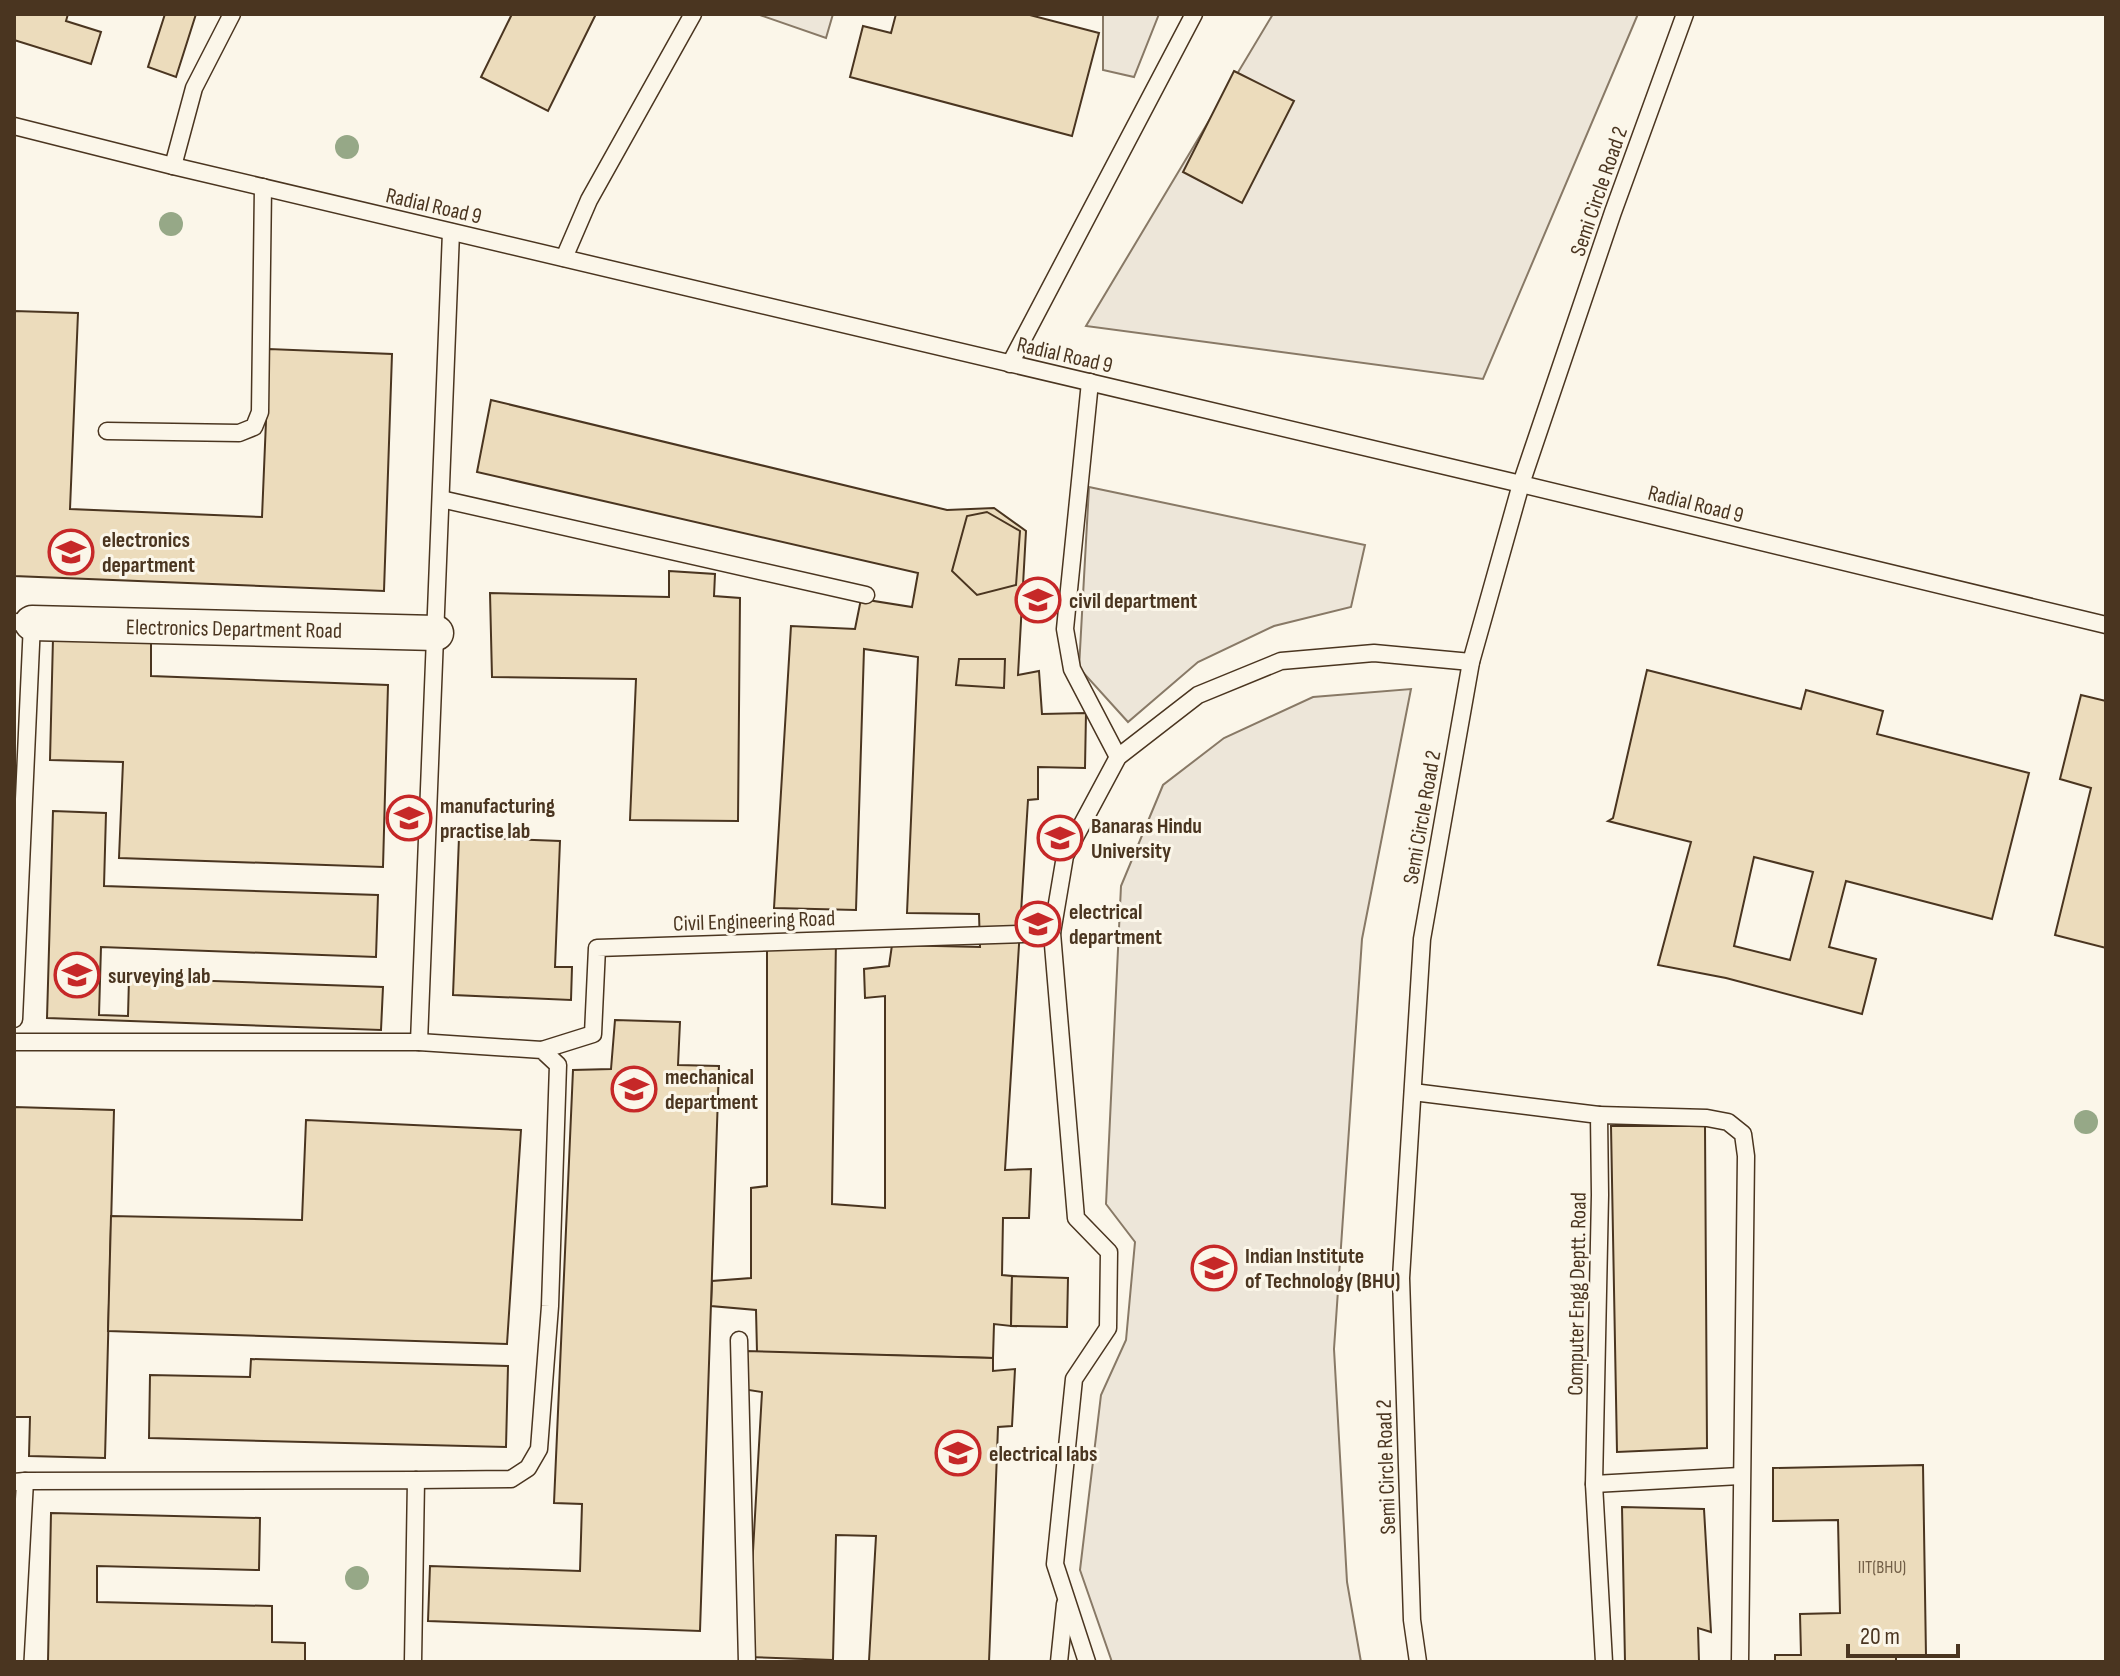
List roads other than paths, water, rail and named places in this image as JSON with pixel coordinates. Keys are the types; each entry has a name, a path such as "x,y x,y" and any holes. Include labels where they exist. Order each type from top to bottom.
{"street":[{"name":"Electronics Department Road","path":"23,622 436,633"}],"lane":[{"path":"173,166 194,88 232,14"},
{"path":"564,258 589,200 693,14"},
{"path":"1010,364 1194,14"},
{"name":"Semi Circle Road 2","path":"1418,1662 1412,1620 1401,1278 1422,939 1471,662 1521,484 1613,212 1685,14"},
{"name":"Radial Road 9","path":"14,126 2106,625"},
{"path":"107,431 239,433 254,427 260,412 263,187"},
{"path":"419,1042 451,232"},
{"path":"1090,382 1065,629 1072,669 1118,757"},
{"path":"441,499 866,595"},
{"path":"14,1019 23,622"},
{"path":"1087,1662 1055,1564 1074,1379 1108,1328 1109,1252 1076,1218 1052,933 1065,856 1118,757 1198,695 1281,661 1374,653 1471,662"},
{"name":"Civil Engineering Road","path":"542,1050 593,1034 597,948 1052,933"},
{"path":"14,1042 419,1042 542,1050 558,1065 550,1306 539,1449 528,1468 511,1479 20,1482 15,1662"},
{"path":"1413,1092 1599,1115 1707,1118 1728,1122 1743,1134 1746,1156 1740,1662"},
{"name":"Computer Engg Deptt. Road","path":"1599,1115 1594,1484 1604,1662"},
{"path":"739,1340 747,1662"},
{"path":"1594,1484 1740,1476"},
{"path":"413,1662 416,1480"},
{"path":"1059,1662 1066,1598"}],"place":[{"name":"electronics department","path":"71,552"},
{"name":"civil department","path":"1038,600"},
{"name":"manufacturing practise lab","path":"409,818"},
{"name":"Banaras Hindu University","path":"1060,838"},
{"name":"electrical department","path":"1038,924"},
{"name":"surveying lab","path":"77,975"},
{"name":"mechanical department","path":"634,1089"},
{"name":"Indian Institute of Technology (BHU)","path":"1214,1268"},
{"name":"electrical labs","path":"958,1453"}]}
